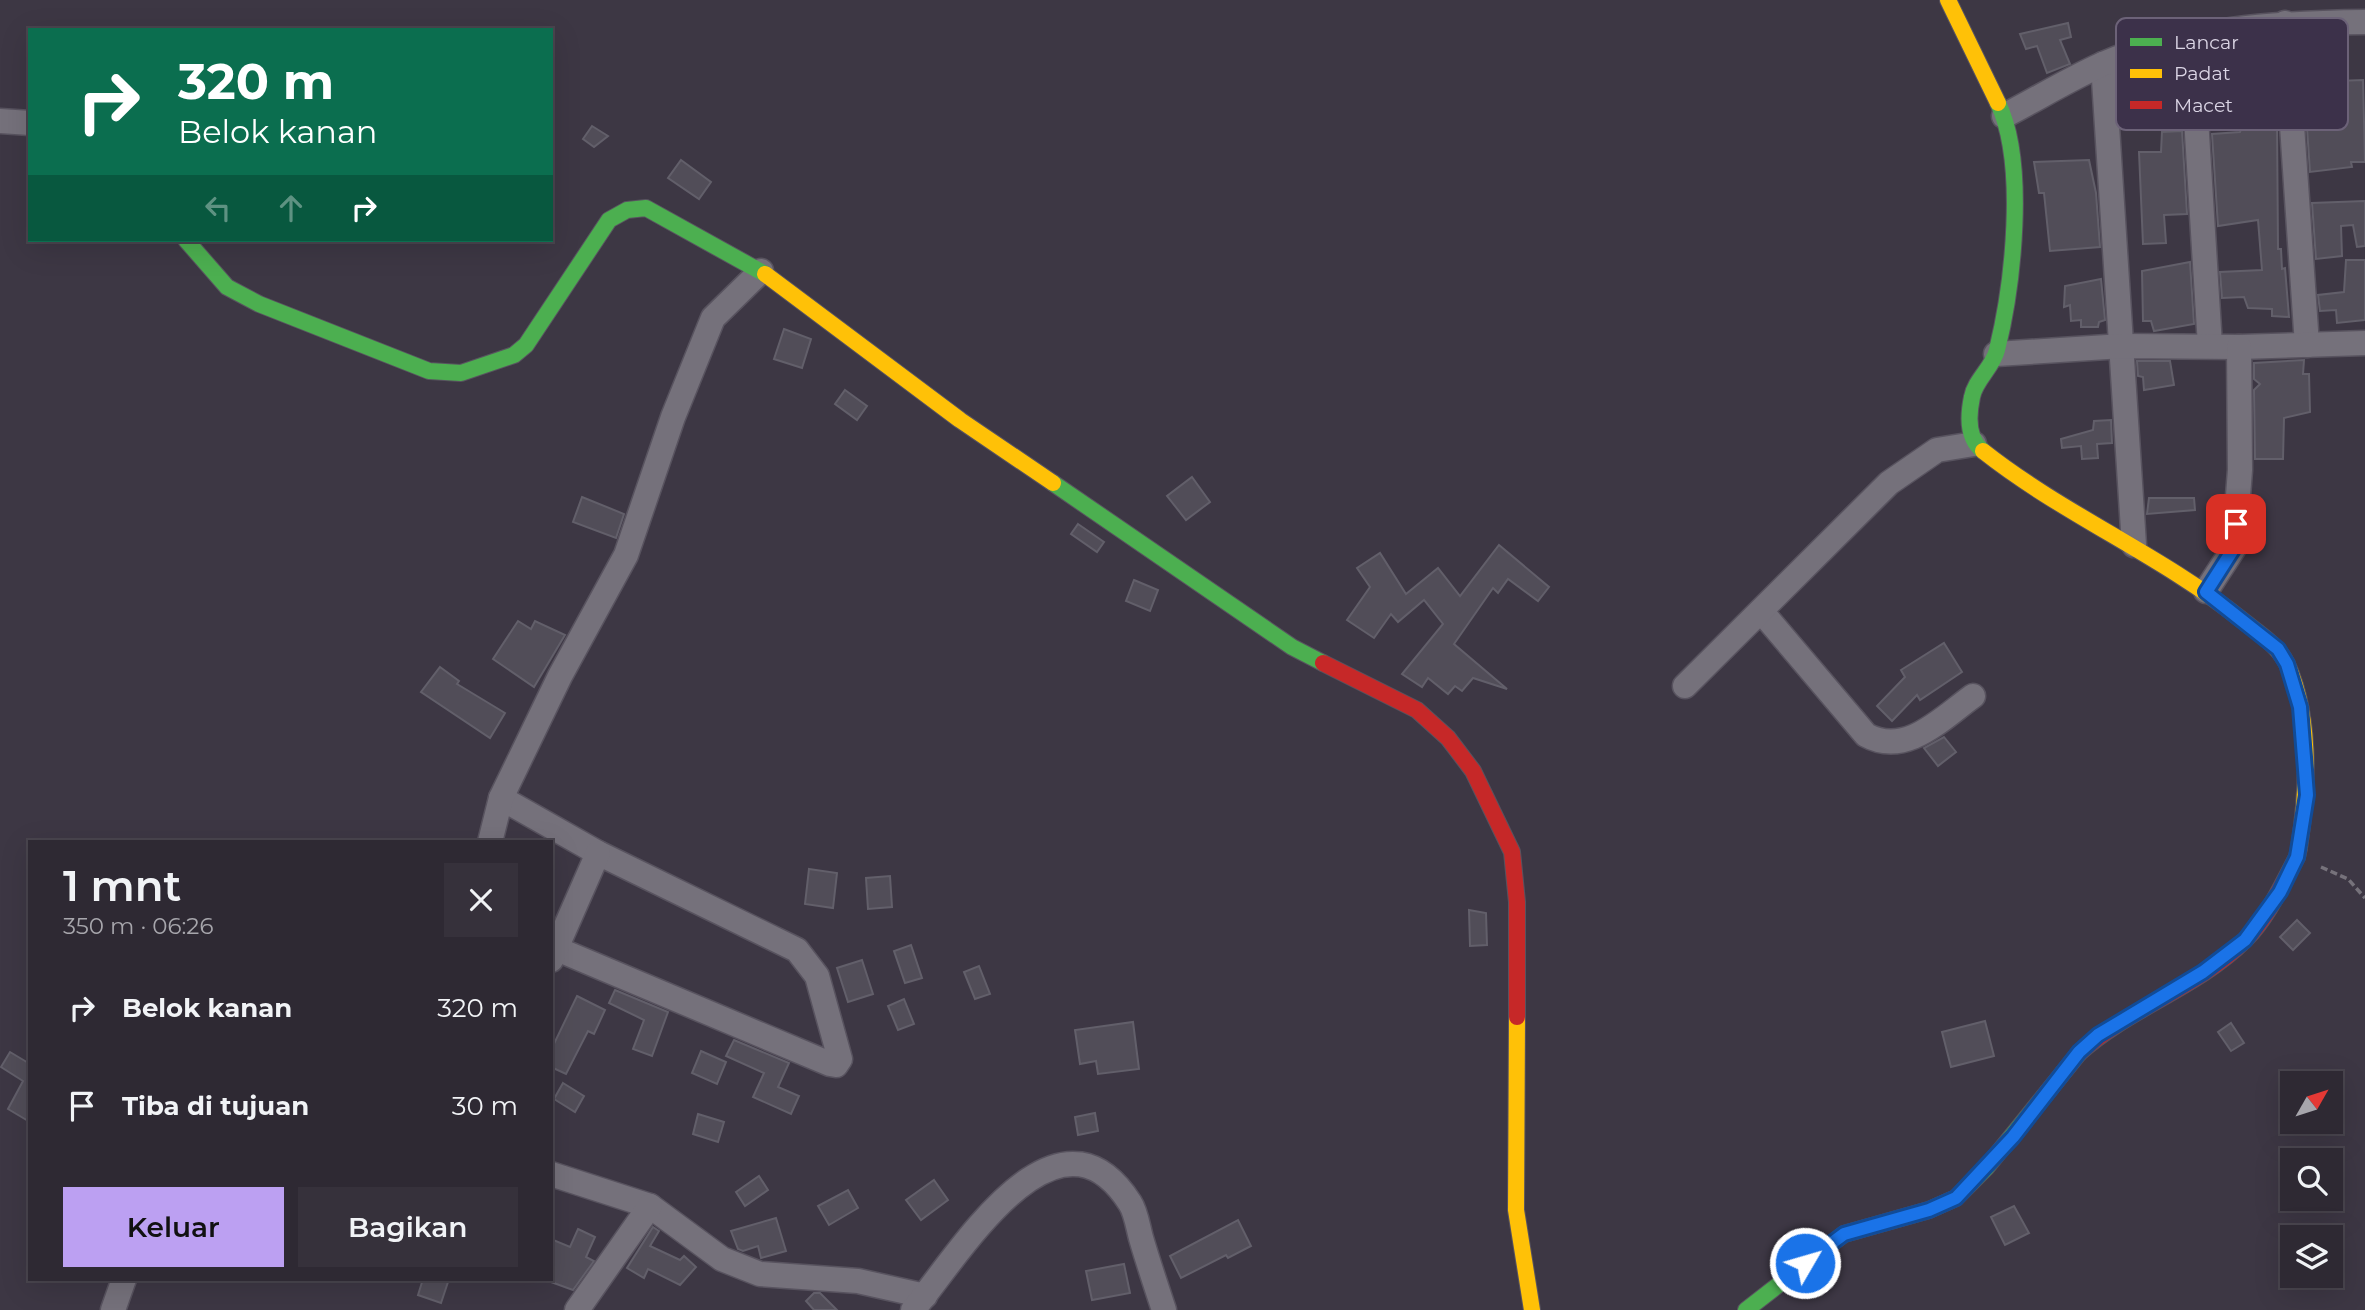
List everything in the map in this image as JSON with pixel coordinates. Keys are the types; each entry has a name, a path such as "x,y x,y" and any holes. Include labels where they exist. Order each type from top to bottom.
{"street":[{"path":"1746,1310 1844,1234 1929,1210 1956,1198 1986,1168 2079,1052 2098,1035 2203,972 2245,940 2280,892 2297,857 2307,795 2300,707 2294,682 2278,649 2206,592 2134,545 2016,477 1974,444 1970,428 1972,395 1996,354 2011,284 2016,200 2004,116 1948,0"},
{"path":"2004,116 2103,64 2116,60"},
{"path":"2103,64 2134,545"},
{"path":"0,121 28,122"},
{"path":"2197,130 2210,346"},
{"path":"2292,130 2307,345"},
{"path":"187,242 202,262 227,286 259,304 429,371 461,373 514,355 526,345 609,220 636,206 646,208 761,271 960,420 1292,647 1417,710 1448,738 1473,771 1512,852 1517,902 1516,1210 1532,1310"},
{"path":"490,840 501,798 560,676 626,555 691,368 713,318 761,271"},
{"path":"1996,354 2123,346 2239,347 2365,343"},
{"path":"2206,592 2234,548 2241,470 2239,347"},
{"path":"1685,686 1888,483 1937,450 1974,444"},
{"path":"1761,611 1866,735 1878,742 1890,744 1918,736 1973,696"},
{"path":"501,798 598,853 797,950 817,976 840,1059 836,1065 554,954 598,853"},
{"path":"553,1175 650,1206 722,1259 760,1274 858,1281 919,1303 1020,1183 1054,1165 1084,1164 1107,1176 1131,1204 1164,1310"},
{"path":"577,1310 650,1206"},
{"path":"113,1310 123,1281"}],"path":[{"path":"2297,857 2348,879 2365,898"}],"building":[{"path":"2068,23 2071,37 2060,40 2070,64 2047,73 2037,46 2026,49 2020,34"},
{"path":"2363,80 2365,162 2351,162 2352,167 2310,172 2307,130 2348,130 2348,81"},
{"path":"592,126 608,136 594,147 583,139"},
{"path":"2277,130 2278,249 2281,249 2282,269 2285,268 2289,317 2272,316 2272,309 2248,308 2244,297 2222,298 2220,272 2262,270 2258,220 2218,226 2212,134"},
{"path":"2182,131 2187,214 2164,215 2166,243 2143,244 2139,152 2161,152 2162,132"},
{"path":"681,160 711,182 699,199 668,178"},
{"path":"2089,160 2096,193 2100,247 2050,251 2044,193 2039,193 2034,162"},
{"path":"2365,201 2365,246 2357,247 2353,225 2341,226 2342,256 2316,259 2312,203"},
{"path":"2346,260 2365,260 2365,320 2337,323 2336,310 2320,311 2318,295 2344,292"},
{"path":"2190,262 2194,324 2154,331 2151,321 2143,321 2142,271"},
{"path":"2101,279 2105,320 2099,322 2098,327 2081,327 2081,320 2071,321 2070,305 2064,307 2065,286"},
{"path":"784,329 811,339 802,368 774,359"},
{"path":"2304,360 2303,374 2309,374 2310,412 2284,418 2283,459 2255,459 2254,390 2260,384 2254,379 2254,363"},
{"path":"2137,361 2170,361 2174,385 2144,390 2143,377 2138,376"},
{"path":"845,390 867,406 857,420 835,404"},
{"path":"2111,420 2112,443 2097,444 2098,458 2082,459 2081,446 2062,448 2061,439 2093,430 2094,421"},
{"path":"1192,477 1210,502 1186,520 1167,496"},
{"path":"582,497 624,514 616,538 573,522"},
{"path":"2149,498 2194,498 2195,510 2147,514"},
{"path":"1078,524 1104,542 1097,552 1071,534"},
{"path":"1499,545 1549,587 1538,601 1508,579 1498,593 1493,588 1454,644 1507,689 1473,678 1462,691 1455,686 1448,694 1428,678 1422,687 1402,674 1443,624 1424,600 1398,622 1391,614 1374,638 1347,620 1370,587 1357,568 1380,553 1406,594 1438,568 1460,596"},
{"path":"1134,580 1158,590 1150,611 1126,601"},
{"path":"518,621 531,629 535,621 565,635 534,687 493,659"},
{"path":"1944,643 1962,672 1920,700 1917,695 1892,721 1877,706 1905,677 1901,670"},
{"path":"440,667 459,681 457,684 505,713 490,738 421,692"},
{"path":"1944,737 1956,752 1938,766 1924,748"},
{"path":"809,869 837,873 833,908 805,904"},
{"path":"890,876 892,907 868,909 866,878"},
{"path":"1469,910 1486,913 1487,945 1470,946"},
{"path":"2297,920 2310,933 2293,950 2280,937"},
{"path":"911,945 922,978 905,983 894,951"},
{"path":"862,960 873,994 848,1002 837,968"},
{"path":"979,966 990,994 975,999 964,972"},
{"path":"615,990 668,1012 652,1056 633,1049 644,1020 609,1003"},
{"path":"577,996 605,1010 594,1034 588,1031 566,1074 553,1068 553,1046"},
{"path":"904,999 914,1024 898,1030 888,1006"},
{"path":"1985,1021 1994,1056 1951,1067 1942,1032"},
{"path":"1133,1022 1139,1069 1098,1074 1096,1061 1080,1064 1075,1030"},
{"path":"2231,1023 2244,1043 2231,1051 2218,1032"},
{"path":"734,1040 789,1063 778,1087 799,1096 791,1114 753,1097 764,1073 726,1056"},
{"path":"701,1051 726,1062 717,1084 692,1073"},
{"path":"10,1052 28,1063 28,1121 8,1109 23,1081 1,1067"},
{"path":"563,1083 584,1096 575,1112 554,1099"},
{"path":"1095,1113 1098,1131 1078,1135 1075,1117"},
{"path":"698,1114 724,1122 718,1142 693,1134"},
{"path":"759,1176 768,1190 745,1206 736,1192"},
{"path":"934,1180 948,1200 921,1220 906,1200"},
{"path":"848,1190 858,1208 829,1225 818,1206"},
{"path":"2014,1206 2029,1233 2005,1245 1991,1217"},
{"path":"776,1218 786,1251 761,1258 758,1246 743,1251 738,1249 731,1231"},
{"path":"1238,1220 1251,1246 1228,1258 1226,1255 1181,1278 1170,1256"},
{"path":"653,1227 659,1231 650,1246 680,1260 684,1256 696,1267 680,1285 648,1269 644,1278 627,1268"},
{"path":"578,1229 595,1237 586,1257 594,1261 573,1290 551,1282 553,1240 570,1247"},
{"path":"1124,1264 1130,1293 1092,1300 1086,1271"},
{"path":"422,1281 448,1281 441,1303 418,1295"},
{"path":"814,1293 820,1293 837,1310 814,1310 806,1301"}],"traffic: fast":[{"path":"1983,451 1971,434 1971,404 1974,391 1997,350 2008,293 2014,225 2012,158 2007,128 1998,103"},
{"path":"188,242 227,287 259,304 429,371 461,373 514,355 526,345 609,220 627,210 646,208 765,274"},
{"path":"1053,483 1292,647 1323,663"},
{"path":"1746,1310 1844,1234 1929,1210 1956,1198 1986,1168 2079,1053"}],"traffic: slow":[{"path":"1948,0 1998,103"},
{"path":"765,274 960,420 1053,483"},
{"path":"1983,451 2046,495 2179,575 2261,635 2278,651 2287,664 2295,685 2304,731 2306,778 2299,848"},
{"path":"1517,1017 1516,1210 1532,1310"}],"traffic: jam":[{"path":"1323,663 1417,710 1448,738 1473,771 1512,852 1517,902 1517,1017"},
{"path":"2079,1053 2119,1023 2206,971 2245,940 2274,900 2299,848"}],"route":[{"path":"1805,1263 1844,1234 1929,1210 1956,1198 2013,1137 2079,1052 2098,1035 2203,972 2245,940 2280,892 2297,857 2307,795 2300,707 2294,682 2278,649 2206,592 2234,548 2236,524"}]}
